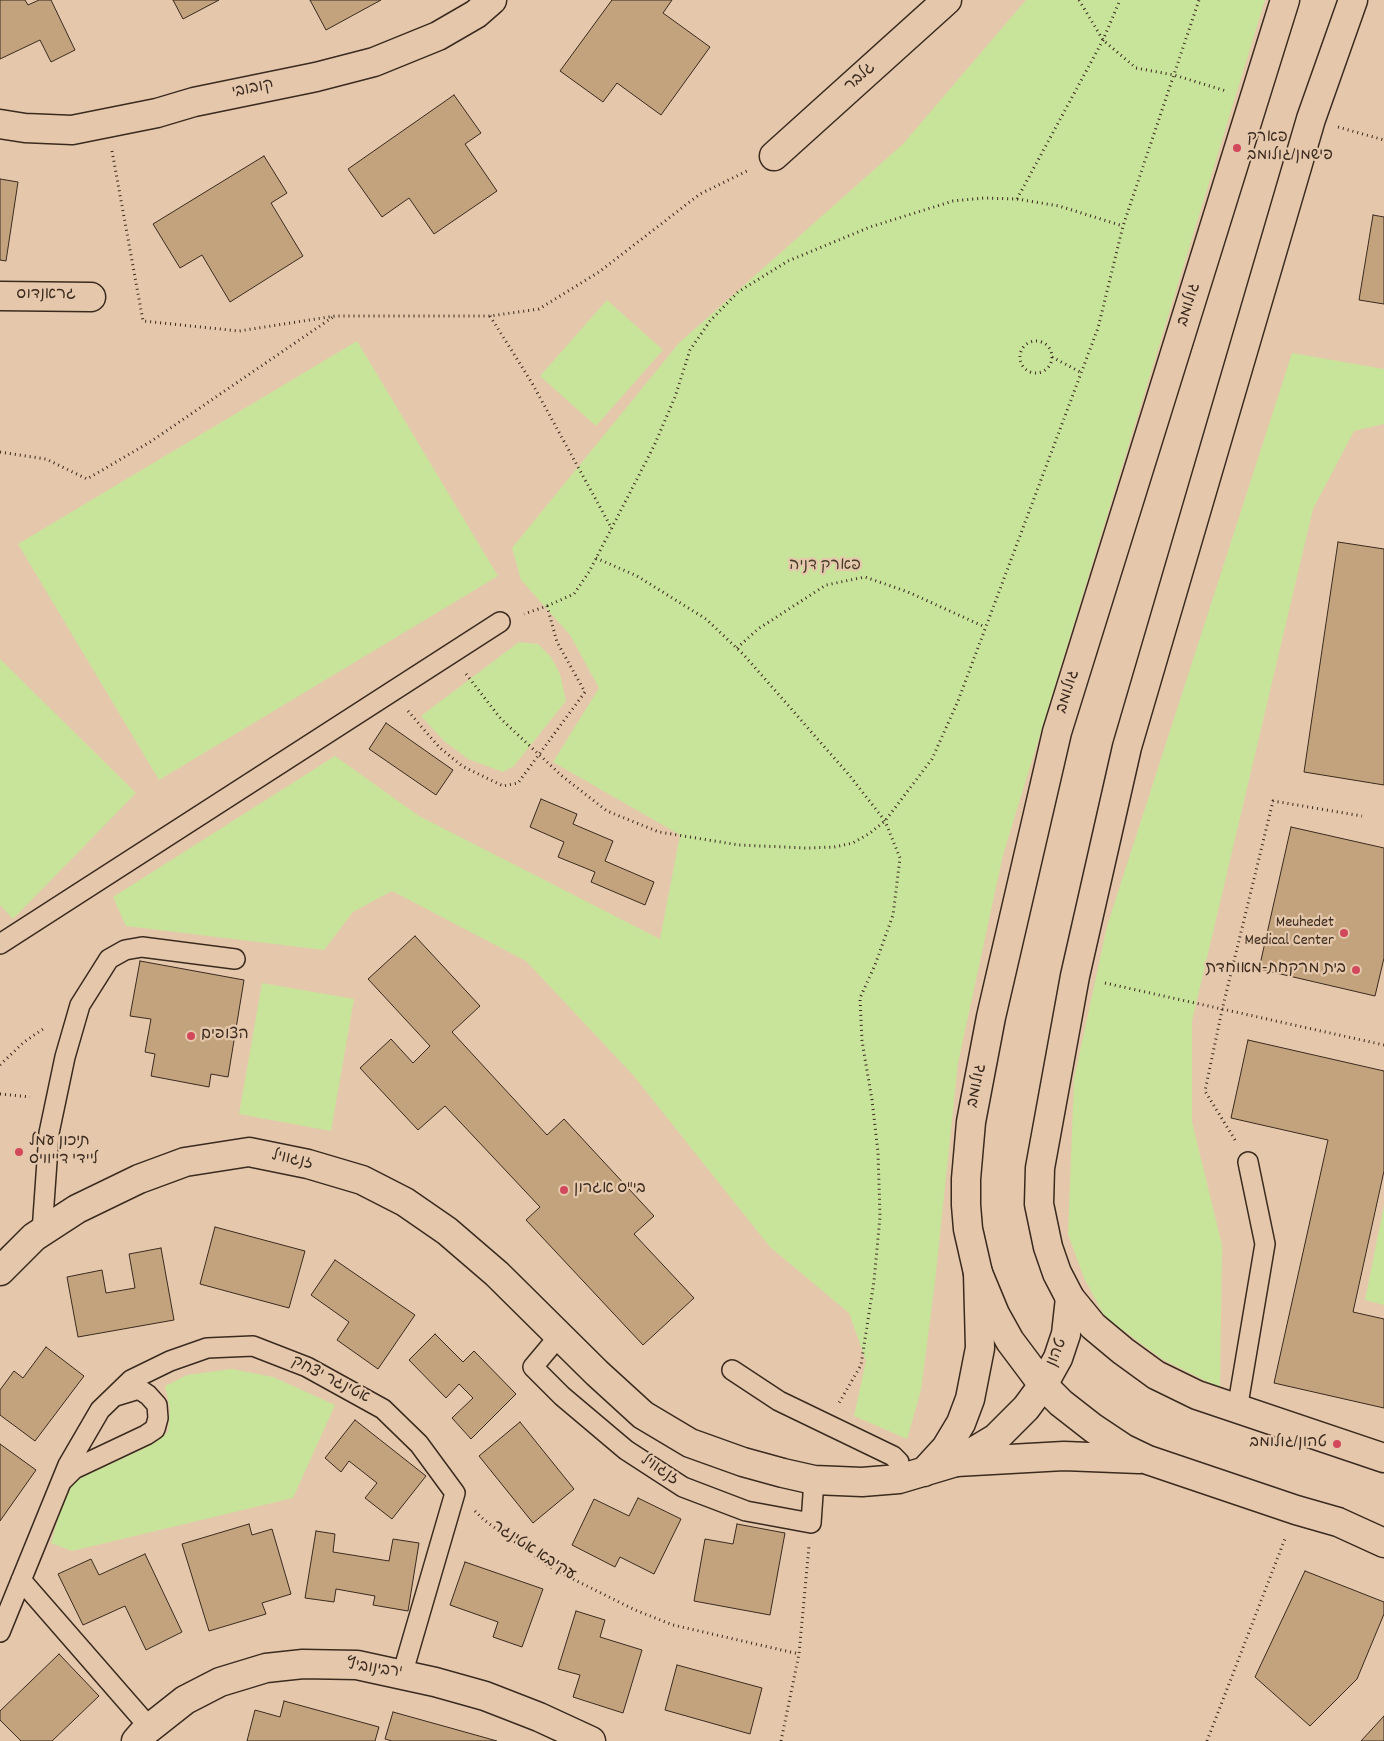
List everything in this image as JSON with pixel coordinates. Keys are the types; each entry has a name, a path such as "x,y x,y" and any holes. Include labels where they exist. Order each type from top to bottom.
{"main road":[{"name":"קובובי","path":"0,124 25,128 72,130 316,77 374,62 438,36 476,14 492,0"},
{"name":"גלבר","path":"774,156 947,0"},
{"name":"גולומב","path":"1043,1385 1010,1341 995,1314 978,1273 968,1229 966,1205 966,1179 971,1122 991,1017 1054,742 1285,0"},
{"path":"1353,0 1311,119 1127,747 1075,976 1040,1168 1040,1204 1048,1247 1070,1298 1093,1326 1123,1351 1156,1375 1197,1395 1384,1458"},
{"name":"גראנדוס","path":"0,296 91,297"},
{"name":"זנגוויל","path":"0,1271 34,1237 78,1208 138,1179 185,1162 249,1152 308,1164 362,1180 412,1207 447,1231 496,1274 643,1415 690,1443 743,1462 814,1480 862,1482 911,1476 956,1462 996,1438 1026,1408 1043,1385"},
{"path":"911,1476 946,1448 961,1423 970,1400 980,1348 978,1273"},
{"name":"טהון","path":"1070,1298 1066,1334 1058,1358 1043,1385 1093,1428 1123,1448 1148,1460 1296,1510 1338,1522 1384,1543"},
{"path":"956,1462 1064,1456 1148,1460"},
{"name":"רבינוביץ'","path":"143,1734 185,1700 220,1682 266,1668 303,1664 357,1665 485,1696 539,1717 591,1741"}],"lane":[{"path":"0,944 500,622"},
{"path":"42,1232 49,1133 65,1058 80,1005 109,959 126,950 142,947 235,958"},
{"path":"1237,1410 1265,1244 1248,1162"},
{"name":"זנגוויל","path":"559,1336 533,1367 562,1396 626,1450 683,1487 746,1511 811,1523"},
{"name":"אטינגר יצחק","path":"0,1632 60,1482 100,1410 132,1380 170,1361 207,1348 252,1346 307,1367 383,1409 419,1444 455,1492"},
{"path":"732,1370 779,1401 893,1456 911,1476"},
{"path":"60,1482 74,1469 146,1435 154,1429 158,1418 157,1405 148,1395 139,1389 113,1397"},
{"path":"811,1523 814,1480"},
{"path":"402,1675 455,1492"},
{"path":"21,1580 143,1734"}],"path":[{"path":"1079,0 1103,40 1136,68 1174,75 1253,100"},
{"path":"1017,199 1103,40 1120,0"},
{"path":"450,654 501,720 562,776 607,811 659,832 739,845 806,848 834,847 853,843 885,821 932,760 958,701 1098,328 1123,226 1199,0"},
{"path":"1311,119 1384,140"},
{"path":"107,123 142,320 239,331 335,316 490,316 539,310 599,272 700,194 741,175 774,156"},
{"path":"500,622 547,606 574,594 589,572 654,446 675,397 690,350 710,321 738,292 788,261 870,227 953,201 984,198 1017,199 1059,206 1123,226"},
{"path":"0,452 46,459 87,479 150,442 335,316"},
{"path":"490,316 532,383 612,529"},
{"path":"1052,357 1051,363 1045,371 1034,373 1026,370 1020,357 1023,346 1033,340 1041,341 1048,345 1052,357 1082,372"},
{"path":"596,558 637,576 706,619 737,648 850,776 885,821 900,858 893,915 875,965 860,998 862,1041 878,1152 880,1217 874,1281 861,1365 826,1425"},
{"path":"737,648 758,629 792,605 826,585 865,577 908,592 985,628"},
{"path":"391,692 439,747 462,766 503,786 518,783 585,692 557,642 547,606"},
{"path":"1248,1162 1205,1092 1222,1010 1273,800 1362,816"},
{"path":"1075,976 1384,1045"},
{"path":"0,1065 24,1042 80,1005"},
{"path":"0,1094 56,1099"},
{"name":"עקיבא אטינגר","path":"455,1492 484,1520 553,1569 635,1610 673,1625 799,1654"},
{"path":"1207,1741 1296,1510"},
{"path":"781,1741 799,1654 811,1523"}],"green space":[{"name":"פארק דניה","path":"1026,0 1265,0 1003,855 958,1063 935,1282 921,1390 907,1439 854,1416 866,1361 849,1313 770,1247 633,1075 526,961 392,891 353,912 324,950 126,926 113,897 335,756 419,816 660,939 680,835 553,762 599,688 570,635 521,580 512,548 679,343 903,144"},
{"path":"607,300 663,350 596,426 540,376"},
{"path":"357,341 498,576 159,780 18,544"},
{"path":"1292,353 1384,369 1384,424 1354,431 1313,509 1192,1021 1192,1122 1222,1245 1220,1388 1162,1359 1105,1317 1084,1278 1068,1234 1074,1079 1107,926"},
{"path":"519,642 538,644 551,657 560,674 566,701 514,766 503,772 468,759 444,741 421,716"},
{"path":"0,659 136,793 13,919 0,905"},
{"path":"262,983 354,999 331,1131 239,1114"},
{"path":"1384,1205 1384,1305 1365,1300"},
{"path":"232,1369 273,1377 335,1405 293,1498 72,1551 51,1543 66,1490 80,1478 147,1447 168,1432 170,1409 165,1386 187,1375"}],"building":[{"path":"0,0 25,0 28,5 39,0 51,0 75,50 51,62 40,40 0,59"},
{"path":"173,0 219,0 183,19"},
{"path":"310,0 381,0 326,30"},
{"path":"612,0 672,0 663,13 710,47 661,115 617,83 603,102 560,71"},
{"path":"454,95 481,133 465,144 497,191 434,234 409,198 382,217 348,169"},
{"path":"264,156 287,193 271,203 303,256 230,302 202,255 180,268 153,224"},
{"path":"0,179 18,182 6,261 0,260"},
{"path":"1373,215 1384,217 1384,304 1359,300"},
{"path":"1338,542 1384,549 1384,785 1304,772"},
{"path":"386,723 453,770 436,795 369,749"},
{"path":"541,799 577,814 573,824 613,841 605,861 654,882 645,905 591,882 595,872 558,857 564,842 530,827"},
{"path":"1291,827 1384,848 1384,958 1375,996 1259,969"},
{"path":"415,936 480,1006 452,1032 547,1135 564,1119 654,1216 634,1234 694,1298 643,1345 526,1220 540,1207 445,1106 418,1130 360,1068 391,1039 413,1063 430,1046 368,979"},
{"name":"הצופים","path":"140,961 244,980 228,1077 211,1074 209,1087 151,1076 155,1054 145,1052 151,1019 130,1016"},
{"path":"1248,1040 1384,1071 1384,1171 1353,1312 1384,1319 1384,1408 1274,1383 1328,1140 1231,1118"},
{"path":"215,1227 305,1251 289,1308 200,1284"},
{"path":"161,1248 174,1320 78,1337 67,1277 102,1270 106,1293 135,1288 129,1254"},
{"path":"335,1260 415,1315 378,1369 337,1340 349,1322 311,1295"},
{"path":"435,1334 463,1362 474,1351 516,1394 471,1439 452,1418 473,1398 459,1384 446,1398 409,1360"},
{"path":"46,1347 84,1376 35,1441 0,1415 0,1390 14,1371 23,1378"},
{"path":"355,1420 426,1476 392,1519 365,1498 377,1483 349,1461 341,1472 325,1458"},
{"path":"520,1422 574,1489 533,1523 479,1456"},
{"path":"0,1444 36,1470 0,1521"},
{"path":"638,1498 681,1519 654,1574 620,1557 615,1567 572,1545 594,1499 629,1516"},
{"path":"249,1524 252,1535 272,1529 291,1594 262,1603 266,1614 209,1631 182,1544"},
{"path":"737,1524 785,1533 770,1615 694,1601 705,1539 733,1544"},
{"path":"316,1531 335,1534 333,1552 389,1561 393,1539 419,1543 408,1611 373,1605 375,1596 336,1589 334,1602 305,1598"},
{"path":"145,1554 182,1632 146,1650 125,1606 83,1625 58,1574 91,1559 99,1575"},
{"path":"465,1562 543,1589 522,1647 493,1637 498,1622 450,1605"},
{"path":"1305,1571 1384,1602 1384,1614 1357,1679 1310,1726 1255,1677"},
{"path":"576,1611 605,1620 600,1637 642,1650 623,1713 573,1697 580,1675 558,1669"},
{"path":"59,1654 99,1696 52,1741 21,1741 0,1720 0,1711"},
{"path":"677,1665 762,1688 750,1734 665,1710"},
{"path":"284,1701 379,1727 375,1741 247,1741 255,1710 280,1717"},
{"path":"393,1712 497,1741 392,1741 385,1739"},
{"path":"1384,1716 1384,1741 1361,1741"}],"place":[{"name":"פארק פישמן/גולומב","path":"1237,148"},
{"name":"Meuhedet Medical Center","path":"1344,933"},
{"name":"בית מרקחת-מאוחדת","path":"1356,970"},
{"name":"הצופים","path":"191,1036"},
{"name":"תיכון עמל ליידי דייוויס","path":"19,1152"},
{"name":"בי\"ס אגרון","path":"564,1190"},
{"name":"טהון/גולומב","path":"1337,1444"}]}
